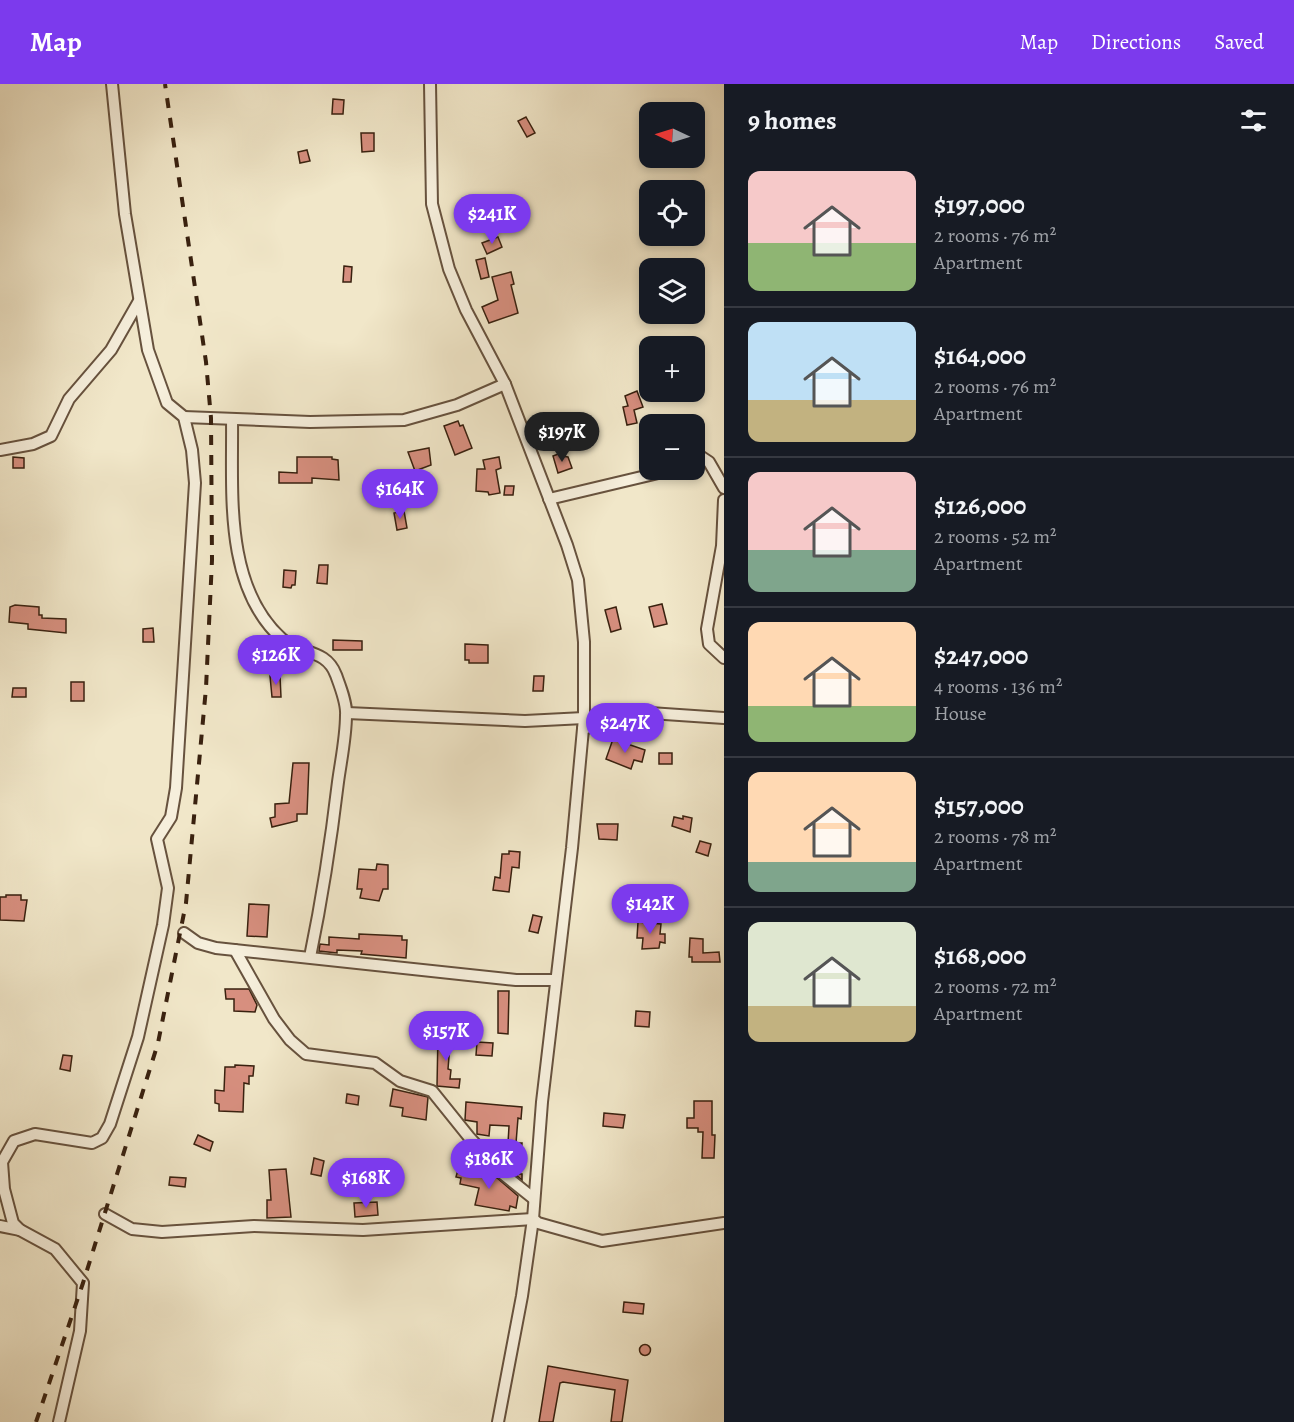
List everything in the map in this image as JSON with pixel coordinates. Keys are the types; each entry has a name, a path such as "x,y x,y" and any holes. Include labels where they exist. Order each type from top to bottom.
{"street":[{"path":"20,1230 10,1214 2,1162 14,1141 35,1134 73,1142 92,1143 102,1137 110,1124 138,1037 159,947 168,888 157,839 171,817 176,788 196,512 192,450 184,417 167,403 159,387 148,350 119,170 112,84"},
{"path":"430,84 432,204 455,285 504,384 578,580 584,642 584,724 572,848 555,980 533,1198 533,1219 522,1296 498,1422"},
{"path":"0,450 33,444 51,436 69,399 111,350 139,301"},
{"path":"184,417 310,422 405,420 457,405 504,384"},
{"path":"232,419 234,508 238,557 249,589 262,615 282,639 316,652 327,661 336,674 347,713 324,887 310,957"},
{"path":"705,459 709,462 724,488"},
{"path":"549,499 639,478"},
{"path":"724,500 722,546 707,628 709,644 724,658"},
{"path":"347,713 584,724 635,712 724,718"},
{"path":"184,933 198,943 235,950 516,980 555,980"},
{"path":"235,950 274,1019 290,1040 306,1054 328,1059 375,1063 400,1081 432,1091 503,1174 533,1198"},
{"path":"105,1214 132,1229 162,1232 254,1226 363,1230 533,1219 538,1223 602,1241 724,1223"},
{"path":"0,1226 20,1230 55,1249 83,1283 80,1331 59,1422"}],"building":[{"path":"333,99 344,100 343,114 332,114"},
{"path":"526,117 535,133 527,137 518,121"},
{"path":"361,133 374,133 374,151 362,152"},
{"path":"307,150 310,161 300,163 298,152"},
{"path":"498,237 502,247 487,254 482,243"},
{"path":"485,258 489,277 481,279 476,260"},
{"path":"344,266 352,267 351,282 343,282"},
{"path":"511,272 514,284 511,285 518,313 489,323 482,307 498,300 492,277"},
{"path":"637,391 639,402 643,407 634,410 637,423 627,425 623,407 628,406 625,396"},
{"path":"458,421 460,426 463,425 472,448 455,455 444,426"},
{"path":"429,448 431,465 415,471 408,452"},
{"path":"561,453 562,456 568,457 572,468 558,473 553,456"},
{"path":"13,457 24,458 24,468 13,468"},
{"path":"297,457 332,457 338,460 339,480 312,478 312,483 279,483 279,472 297,473"},
{"path":"499,457 501,468 496,470 500,493 489,495 488,492 476,491 477,469 485,469 483,460"},
{"path":"505,486 514,486 513,495 504,495"},
{"path":"404,511 407,528 397,530 394,513"},
{"path":"319,565 328,565 327,584 317,583"},
{"path":"284,570 296,571 295,585 291,588 283,587"},
{"path":"662,604 667,624 654,627 649,607"},
{"path":"15,605 39,607 39,615 42,615 42,618 66,619 66,633 28,629 28,624 9,622 10,607"},
{"path":"616,607 621,629 611,632 605,610"},
{"path":"153,628 154,642 143,642 143,629"},
{"path":"333,640 362,641 362,650 333,650"},
{"path":"465,644 488,645 488,663 469,663 469,660 465,660"},
{"path":"270,676 280,676 281,697 272,697"},
{"path":"534,676 544,676 543,691 533,691"},
{"path":"71,682 84,682 84,701 71,701"},
{"path":"13,688 26,688 26,697 12,697"},
{"path":"613,739 645,750 642,762 634,760 631,769 606,759"},
{"path":"659,753 672,753 672,764 659,764"},
{"path":"293,763 309,763 307,814 297,814 297,821 272,827 270,818 275,817 275,804 289,803"},
{"path":"683,816 692,818 690,832 672,826 674,817 683,819"},
{"path":"597,824 618,824 617,840 599,839"},
{"path":"700,841 711,844 708,856 696,852"},
{"path":"509,851 520,852 519,868 512,867 509,892 493,890 495,877 500,878 502,854 509,854"},
{"path":"377,864 388,865 388,889 383,889 379,901 360,898 362,889 357,889 359,869 376,870"},
{"path":"6,895 21,895 21,900 27,900 24,921 0,920 0,897 6,897"},
{"path":"249,904 269,905 267,937 247,936"},
{"path":"533,915 542,917 538,933 529,931"},
{"path":"638,922 661,924 660,934 665,934 665,943 660,942 659,948 642,949 643,938 637,938"},
{"path":"359,934 402,936 402,940 407,940 406,958 361,954 362,951 337,950 337,953 319,951 320,944 329,945 329,937 359,939"},
{"path":"690,938 703,939 703,953 719,952 720,962 692,962 692,957 689,957"},
{"path":"225,989 249,989 257,1005 255,1012 234,1011 234,999 226,999"},
{"path":"498,991 509,991 508,1034 498,1033"},
{"path":"636,1011 650,1012 649,1027 635,1026"},
{"path":"438,1034 457,1036 457,1045 450,1044 448,1069 451,1070 450,1079 460,1079 459,1088 437,1086"},
{"path":"477,1042 493,1043 492,1056 476,1055"},
{"path":"63,1055 72,1056 70,1071 60,1069"},
{"path":"235,1065 254,1066 253,1076 249,1076 249,1084 244,1083 243,1112 219,1111 219,1104 215,1103 215,1090 224,1091 225,1067 235,1067"},
{"path":"393,1089 428,1097 426,1120 402,1116 403,1108 390,1106"},
{"path":"347,1094 359,1096 358,1105 346,1103"},
{"path":"694,1101 712,1101 712,1135 715,1135 714,1158 702,1158 703,1132 698,1132 698,1128 687,1128 687,1118 694,1118"},
{"path":"466,1102 522,1107 521,1119 518,1118 516,1143 522,1143 521,1157 517,1156 516,1174 522,1174 522,1180 500,1160 502,1143 508,1143 509,1126 490,1125 489,1136 477,1134 477,1122 465,1120"},
{"path":"604,1113 625,1115 623,1128 603,1126"},
{"path":"198,1135 213,1142 210,1151 194,1144"},
{"path":"314,1158 324,1161 321,1176 311,1174"},
{"path":"459,1166 474,1170 473,1173 496,1177 518,1196 516,1208 510,1206 509,1211 475,1205 479,1188 460,1184 461,1178 456,1177"},
{"path":"286,1169 291,1217 267,1218 267,1200 271,1200 269,1170"},
{"path":"170,1177 186,1178 185,1187 169,1185"},
{"path":"377,1202 378,1215 355,1217 354,1203"},
{"path":"624,1302 644,1304 643,1314 623,1312"},
{"path":"645,1345 649,1346 649,1354 645,1355 641,1354 640,1350 641,1346"},
{"path":"548,1366 628,1380 622,1422 611,1422 615,1390 563,1382 560,1383 553,1422 539,1422"}],"railway":[{"path":"36,1422 83,1283 158,1043 186,903 206,688 212,560 211,418 206,362 165,84"}]}
